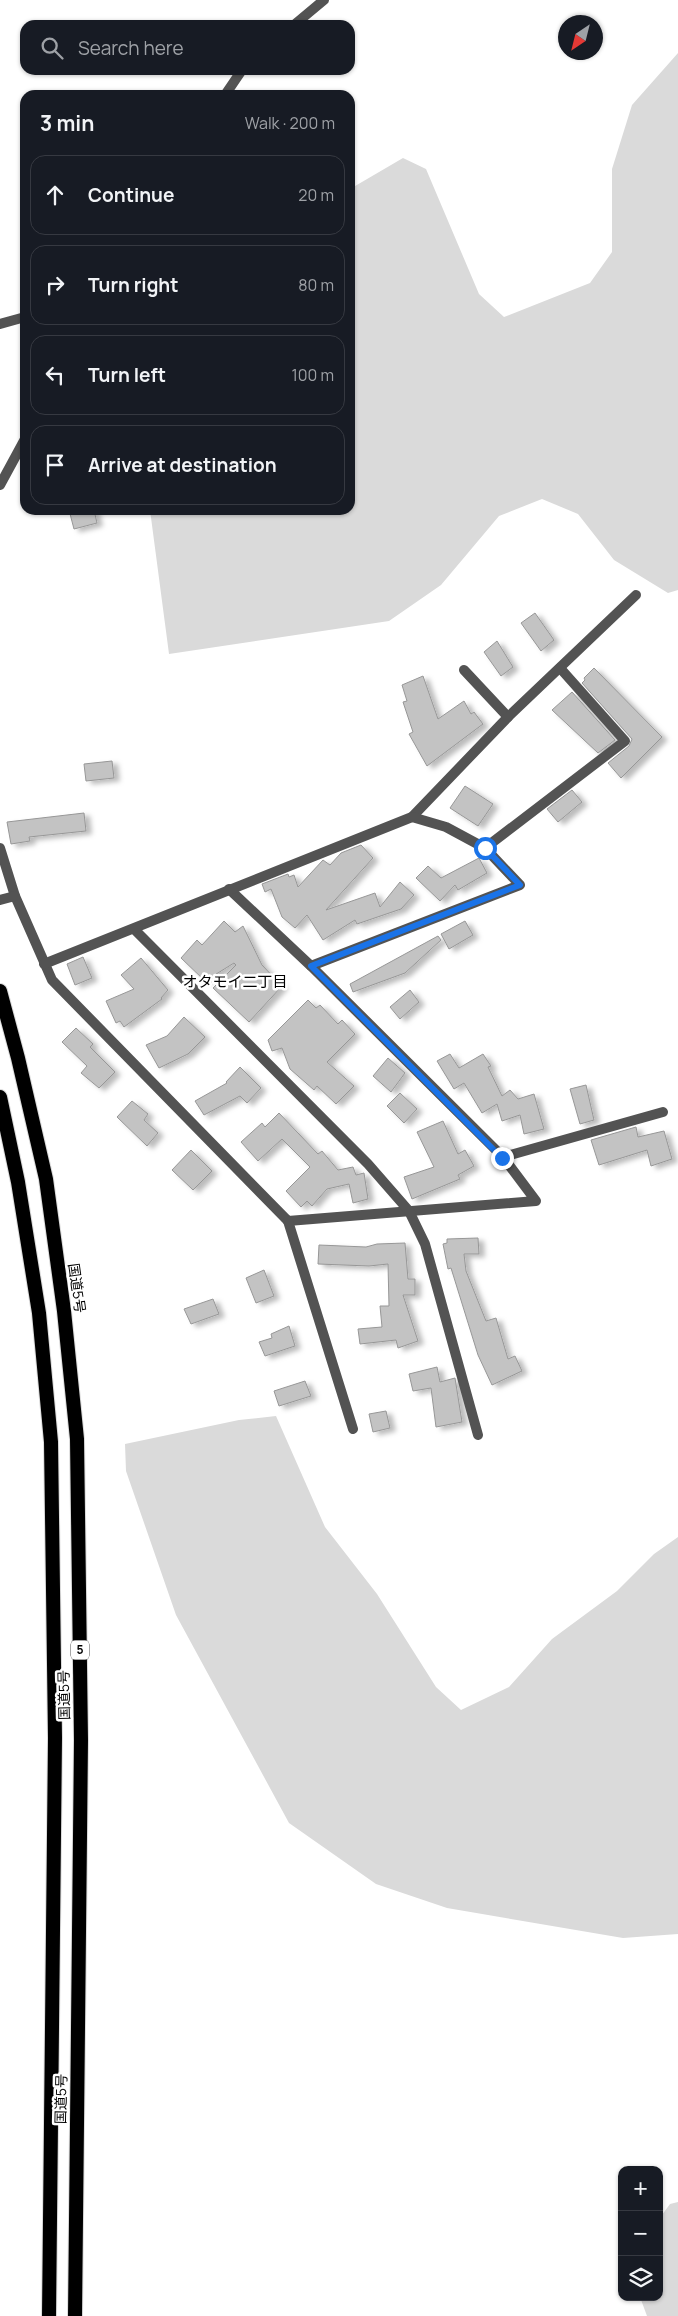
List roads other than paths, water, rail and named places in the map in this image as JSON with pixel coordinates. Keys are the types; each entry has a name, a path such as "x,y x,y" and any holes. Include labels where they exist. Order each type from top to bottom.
{"highway":[{"name":"国道5号","path":"0,991 18,1058 46,1179 64,1311 77,1439 81,1740 75,2316"},
{"name":"国道5号","path":"0,1097 18,1182 37,1303 51,1442 55,1738 49,2316"}],"street":[{"path":"300,20 324,0"},
{"path":"228,90 239,75"},
{"path":"0,324 20,318"},
{"path":"0,485 20,448"},
{"path":"44,964 134,930 229,889 412,816 508,718 636,595"},
{"path":"485,848 625,741 560,668"},
{"path":"464,670 508,718"},
{"path":"311,966 520,885 485,848 446,827 412,816"},
{"path":"0,848 15,896 52,980 288,1221 353,1429"},
{"path":"229,889 311,966 502,1158 536,1200 288,1221"},
{"path":"0,900 15,896"},
{"path":"134,930 368,1164 409,1211 425,1244 478,1435"},
{"path":"502,1158 663,1112"}],"district":[{"name":"オタモイ二丁目","path":"235,982"}]}
